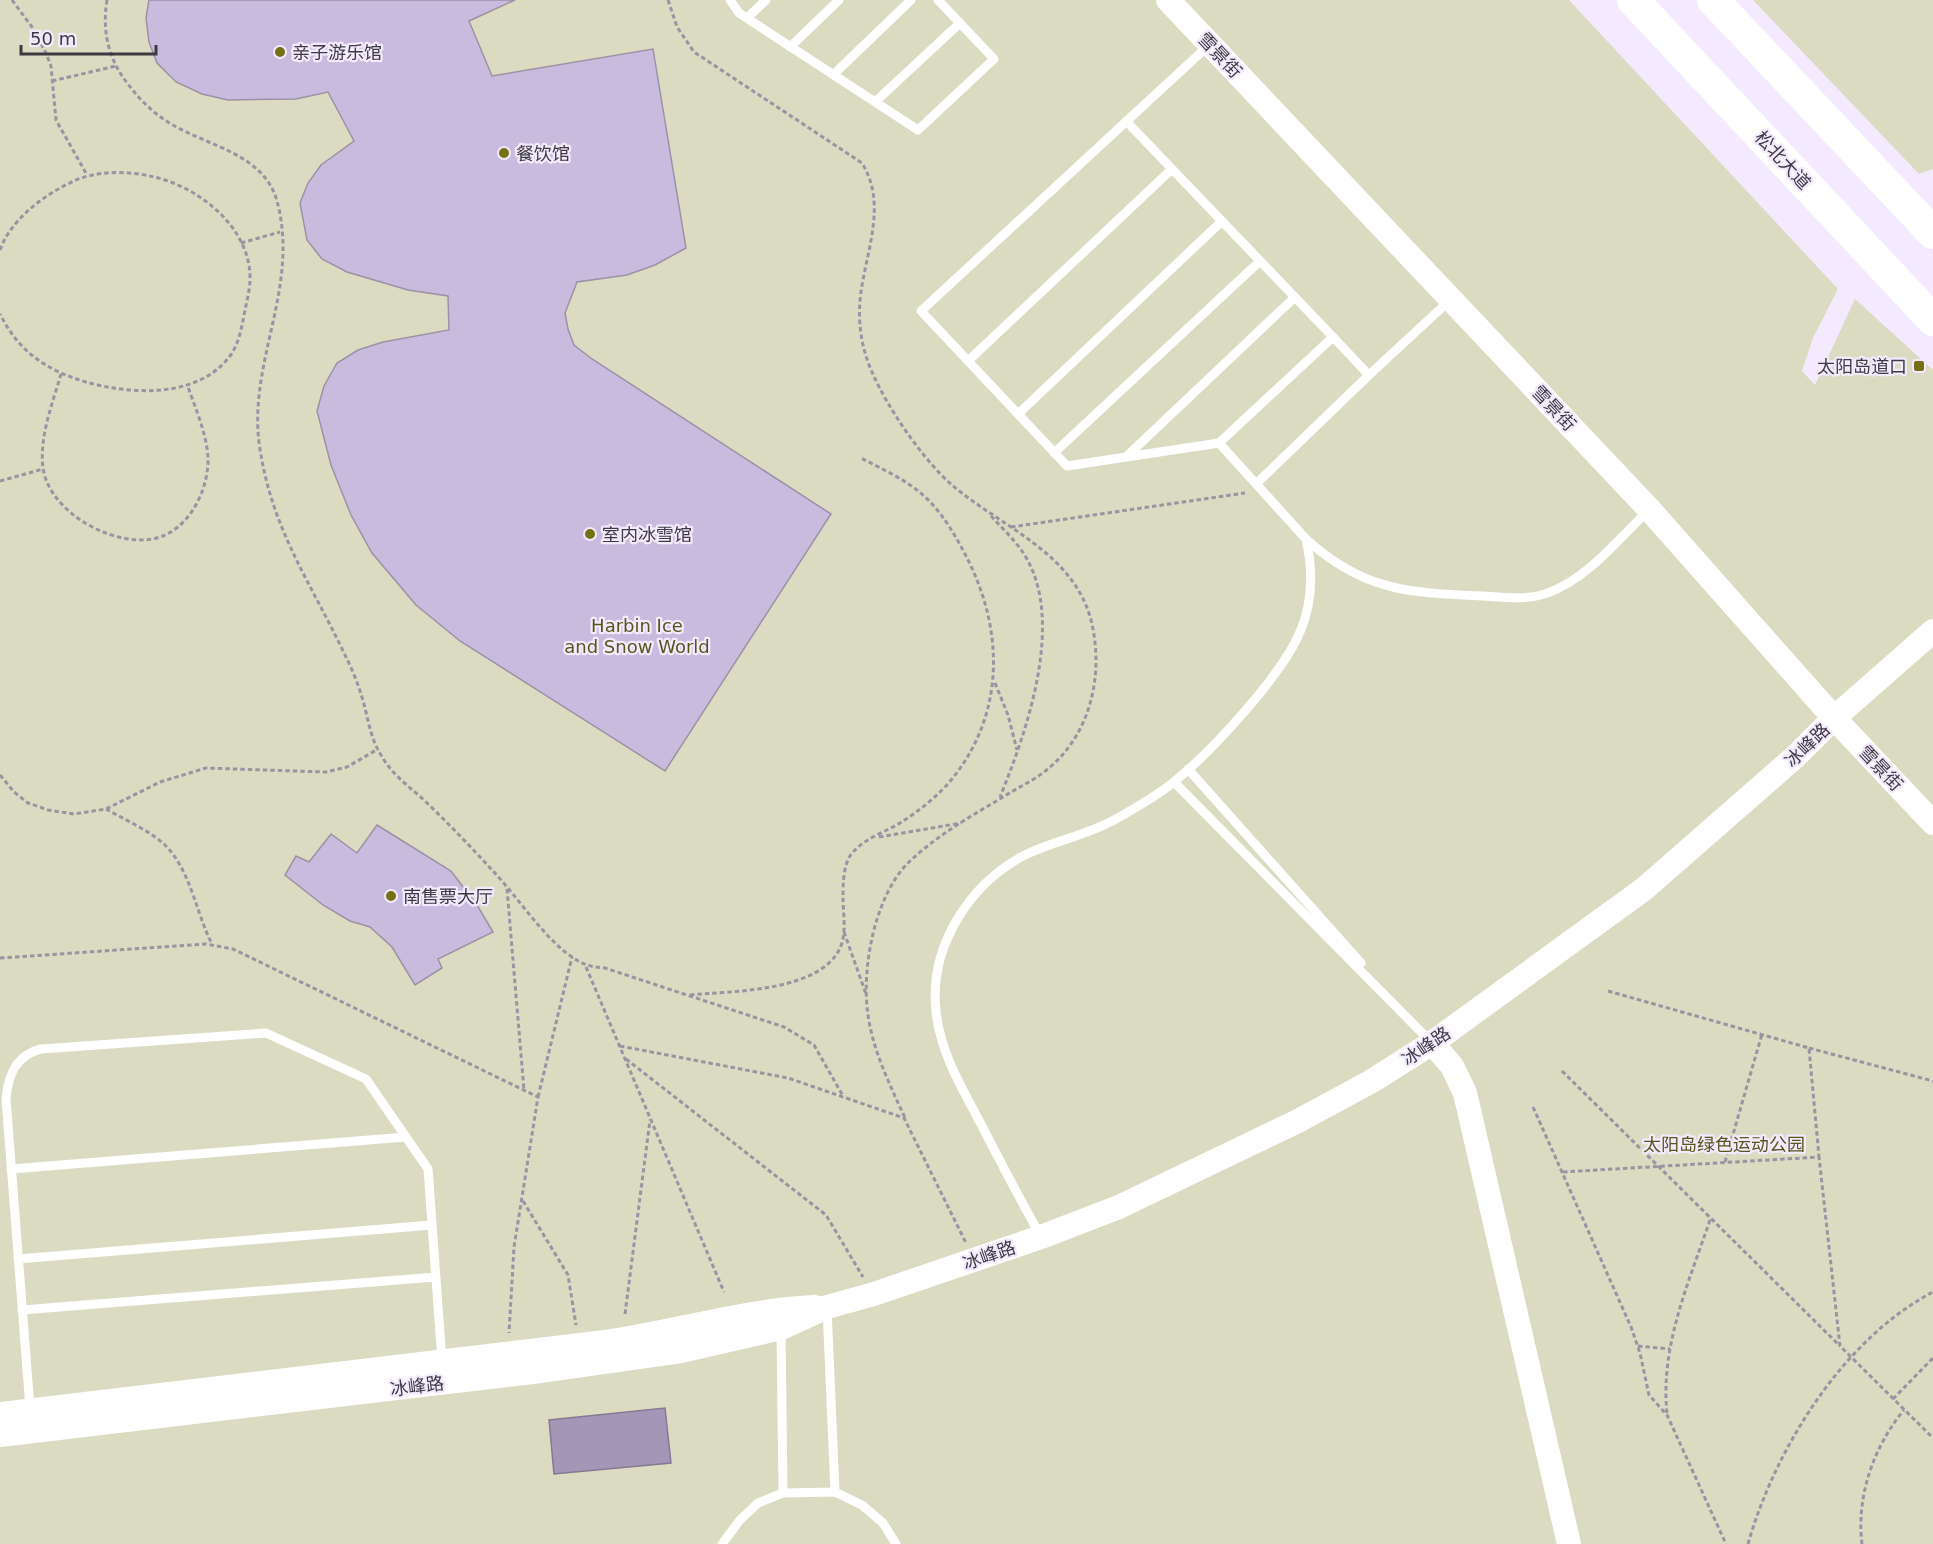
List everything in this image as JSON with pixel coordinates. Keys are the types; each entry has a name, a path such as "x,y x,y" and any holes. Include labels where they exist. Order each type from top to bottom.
{"highway":[{"name":"松北大道","path":"1633,0 1933,320"},
{"path":"1713,0 1933,233"}],"street":[{"name":"雪景街","path":"1168,0 1649,509 1834,718 1933,823"},
{"name":"冰峰路","path":"0,1435 604,1363 681,1351 781,1318 874,1294 1041,1237 1119,1207 1210,1165 1372,1081 1432,1043 1644,889 1796,756 1834,718 1933,631"},
{"path":"1432,1043 1452,1066 1465,1093 1569,1544"},
{"name":"冰峰路","path":"0,1414 442,1362 781,1318"}],"lane":[{"path":"730,0 734,8 747,18 918,130 994,59 938,0"},
{"path":"747,18 766,0"},
{"path":"790,46 839,0"},
{"path":"833,75 911,0"},
{"path":"875,102 960,23"},
{"path":"1209,44 921,311 1067,466 1219,443 1333,337"},
{"path":"1126,121 1369,375"},
{"path":"968,361 1172,169"},
{"path":"1018,414 1222,221"},
{"path":"1054,453 1260,261"},
{"path":"1126,457 1295,297"},
{"path":"1259,487 1369,375 1451,299"},
{"path":"1219,443 1306,539 1336,565 1380,585 1438,595 1536,596 1559,588 1588,568 1649,509"},
{"path":"1041,1237 945,1051 935,996 943,951 964,907 998,872 1027,854 1096,829 1174,782 1255,698 1295,643 1310,599 1311,571 1306,539"},
{"path":"1188,769 1432,1043"},
{"path":"1174,782 1432,1043"},
{"path":"30,1411 6,1099 7,1081 23,1057 41,1049 266,1033 366,1078 428,1169 442,1362"},
{"path":"11,1169 406,1137"},
{"path":"18,1258 432,1225"},
{"path":"22,1310 436,1276"},
{"path":"827,1307 835,1492"},
{"path":"781,1318 783,1493"},
{"path":"722,1544 740,1520 758,1503 783,1493 835,1492 862,1505 883,1523 896,1544"}],"path":[{"path":"12,0 32,27 46,53 52,81 56,120 87,175"},
{"path":"107,0 105,32 116,66 134,92 152,111 172,124 248,160 268,180 277,201 285,261 261,388 258,436 264,477 281,528 358,685 369,729 378,749 396,776 426,802 572,957 586,967 724,1292"},
{"path":"668,0 677,27 694,52 862,163 866,169 874,189 876,204 861,295 860,328 871,370 880,390 914,441 949,482 1054,559 1069,574 1087,604 1095,641 1096,674 1090,708 1074,740 1051,767 964,822 908,863 886,895 873,939 866,996"},
{"path":"52,81 116,66"},
{"path":"0,250 10,231 30,209 57,190 87,175 137,173 163,179 188,189 224,218 241,243 250,277 237,342 231,354 211,373 187,384 151,391 91,383 61,374 26,353 0,314"},
{"path":"241,243 281,232"},
{"path":"61,374 50,412 42,455 43,469 55,499 79,520 110,534 128,538 154,539 178,526 197,505 204,486 208,462 187,384"},
{"path":"689,995 773,987 802,978 828,963 842,945 843,891 851,853 921,808 951,780 974,748 982,731 994,681 995,653 985,598 973,569 957,539 923,496 911,485 861,458"},
{"path":"0,481 43,469"},
{"path":"1010,527 1259,487"},
{"path":"986,511 1024,555 1040,599 1042,620 1037,680 1017,752 1000,799"},
{"path":"994,681 1008,715 1017,752"},
{"path":"0,775 14,792 28,802 48,810 74,814 106,809 186,772 206,768 326,772 347,767 378,749"},
{"path":"106,809 155,837 174,855 187,880 197,913 212,944"},
{"path":"874,837 964,822"},
{"path":"507,887 524,1090"},
{"path":"843,930 866,996 873,1039 905,1118 974,1260"},
{"path":"538,1097 572,957"},
{"path":"586,967 605,968 784,1027 814,1045 843,1096"},
{"path":"1608,991 1933,1081"},
{"path":"1725,1162 1761,1034"},
{"path":"620,1046 788,1078 905,1118"},
{"path":"1809,1048 1840,1346"},
{"path":"624,1058 826,1215 874,1294"},
{"path":"1562,1071 1933,1438"},
{"path":"1533,1107 1638,1346 1649,1395 1667,1415 1726,1544"},
{"path":"625,1314 650,1118"},
{"path":"1563,1172 1819,1157"},
{"path":"522,1200 568,1275 576,1327"},
{"path":"1667,1415 1665,1393 1670,1349 1711,1219"},
{"path":"1749,1544 1758,1511 1790,1439 1806,1413 1852,1358 1883,1328 1932,1292"},
{"path":"1638,1346 1670,1349"},
{"path":"1893,1399 1933,1358"},
{"path":"1862,1544 1863,1510 1871,1470 1886,1433 1904,1410"}],"green space":[{"name":"Harbin Ice and Snow World","path":"0,0 1569,0 1838,289 1813,338 1802,371 1815,385 1855,299 1933,370 1933,1544 0,1544"},
{"path":"1753,0 1933,0 1933,169 1919,174"}],"shaded area":[{"path":"665,1408 671,1463 554,1474 549,1420"}],"building":[{"path":"149,0 515,0 469,21 492,76 653,49 686,248 655,265 627,275 577,282 565,313 574,345 592,359 831,514 665,771 460,641 416,605 372,553 351,515 331,465 317,411 324,386 337,363 358,350 383,342 449,330 448,296 408,290 347,272 322,259 307,240 300,203 308,183 321,165 354,141 328,92 296,99 228,100 202,94 176,82 157,63 149,42 146,18"},
{"name":"南售票大厅","path":"377,825 451,871 477,905 493,932 438,959 442,968 415,985 392,947 370,927 350,921 323,905 285,875 296,856 309,862 331,834 357,853"}],"place":[{"name":"亲子游乐馆","path":"280,52"},
{"name":"餐饮馆","path":"504,153"},
{"name":"太阳岛道口","path":"1919,366"},
{"name":"室内冰雪馆","path":"590,534"},
{"name":"南售票大厅","path":"391,896"}],"park label":[{"name":"太阳岛绿色运动公园","path":"1724,1144"}]}
